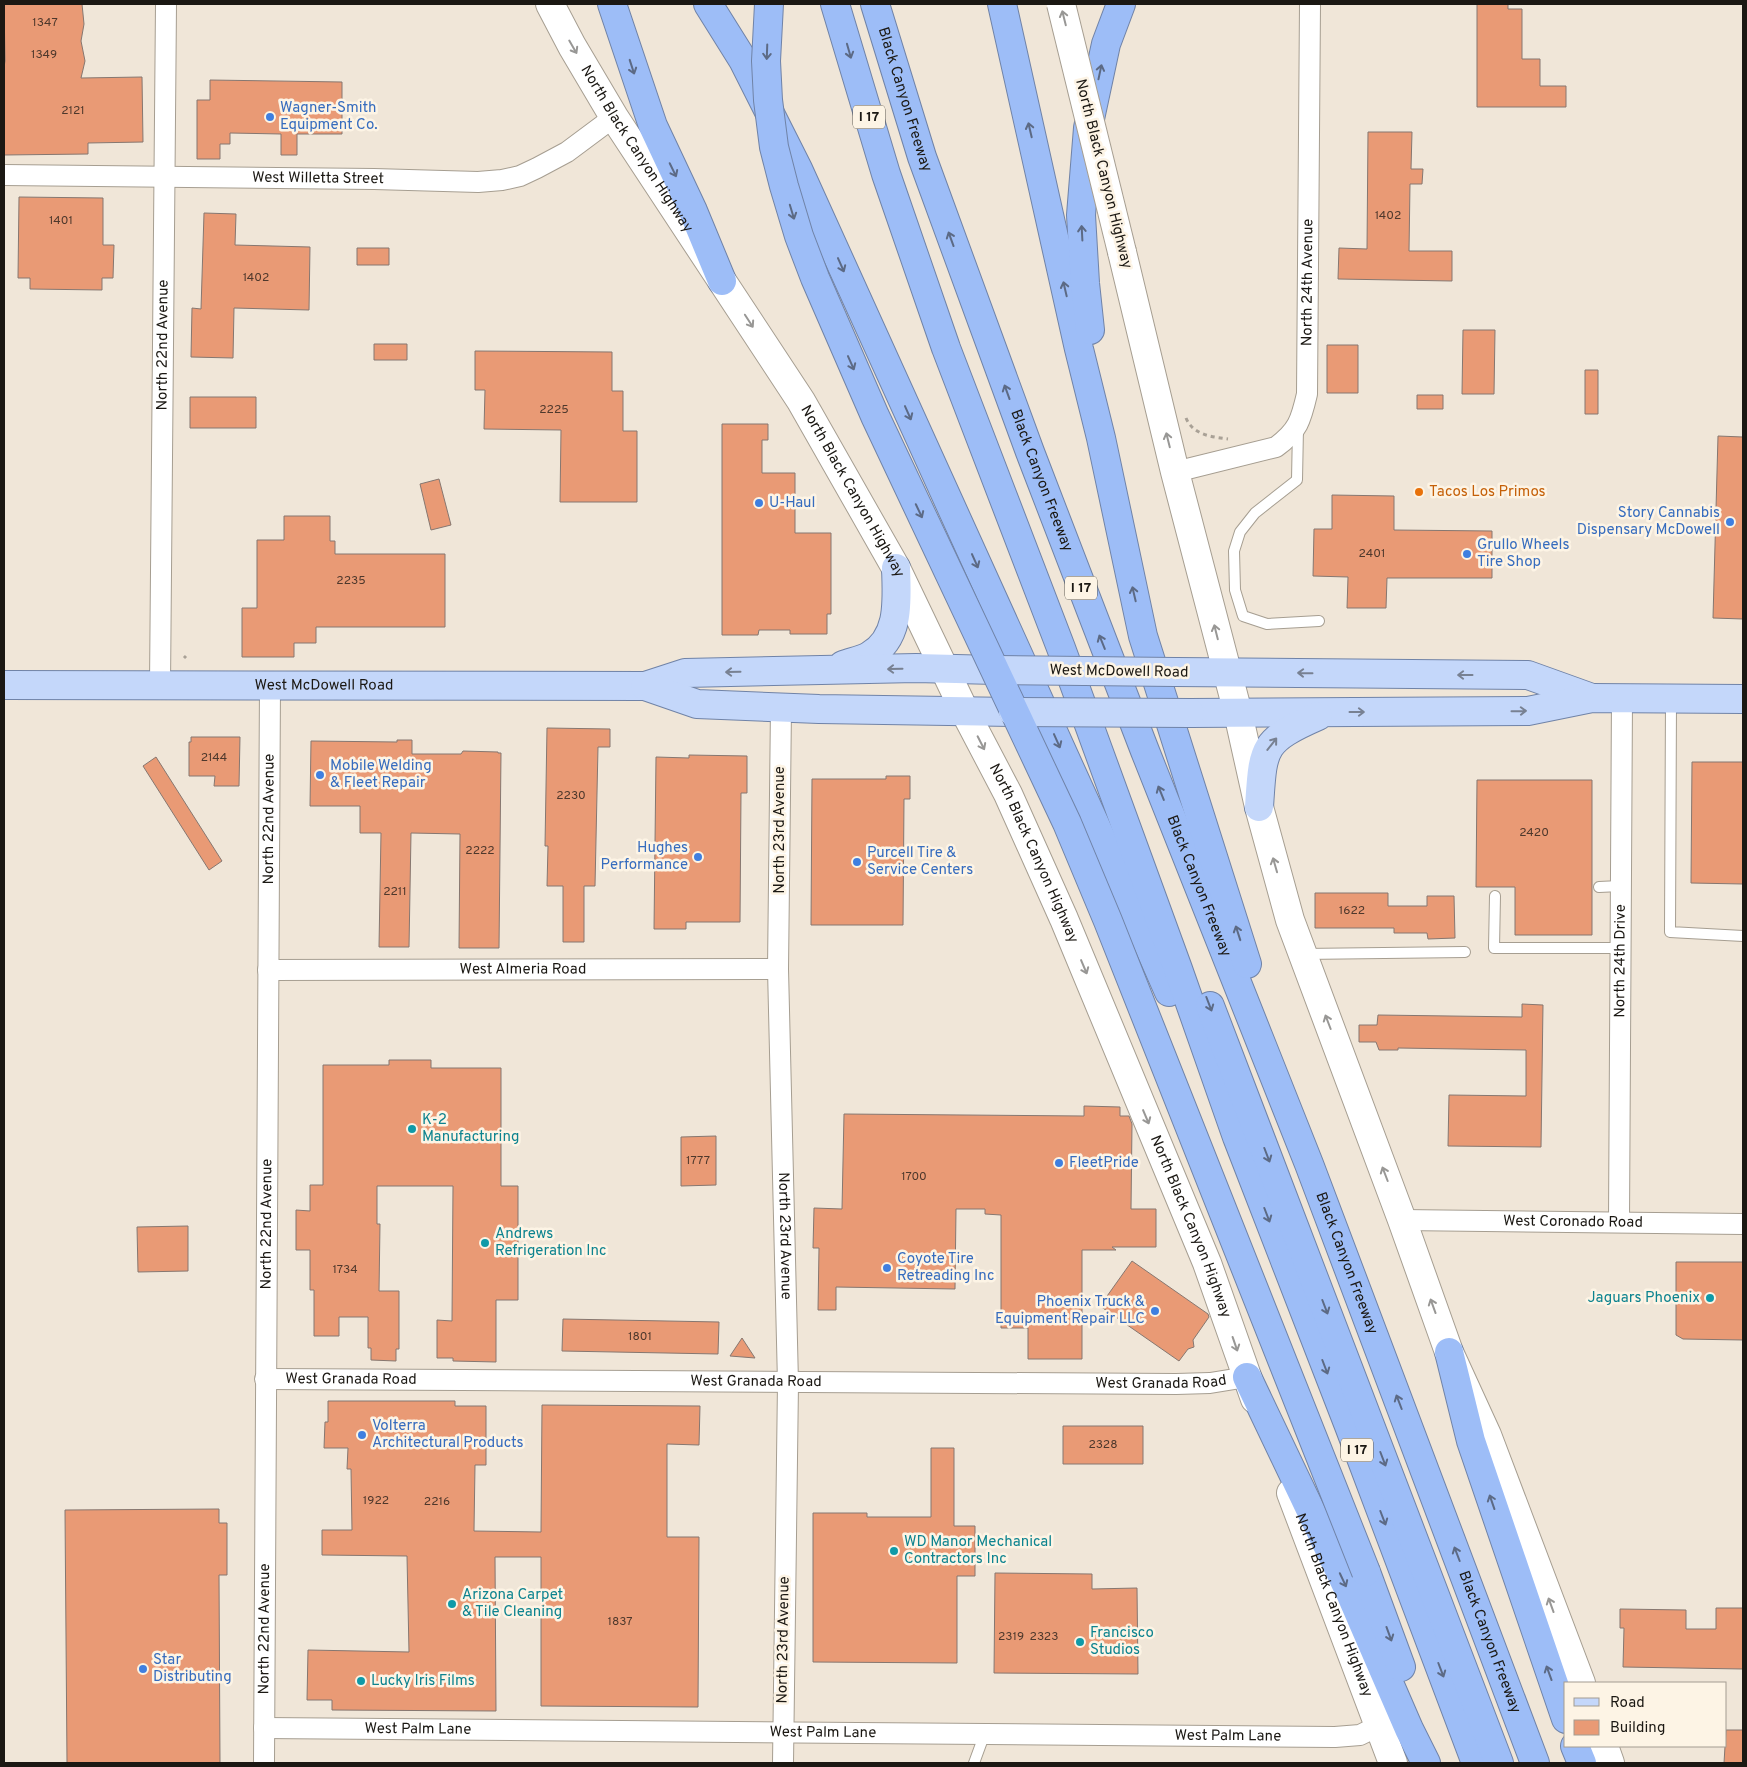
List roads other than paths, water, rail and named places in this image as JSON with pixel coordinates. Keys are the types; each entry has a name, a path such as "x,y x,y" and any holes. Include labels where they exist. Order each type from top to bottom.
{"highway":[{"path":"612,4 653,126 693,211 722,281"},
{"path":"708,4 743,60 798,169 1094,824 1188,1037 1237,1137"},
{"path":"769,4 766,61 768,100 774,147 799,236 845,350 1067,823 1108,921 1366,1572 1436,1763"},
{"name":"I 17","path":"836,4 886,174 934,311 987,456 1061,648 1237,1137 1476,1763"},
{"name":"Black Canyon Freeway","path":"875,4 922,157 1030,452 1148,760 1309,1164 1535,1763"},
{"path":"1002,4 1101,438 1143,636 1184,769 1265,1017 1309,1164"},
{"path":"1101,438 1085,283 1081,214 1088,128 1106,44 1121,4"},
{"path":"934,311 950,322 970,372 1499,1763"},
{"path":"1449,1352 1471,1440 1564,1713"},
{"path":"1247,1378 1350,1593 1409,1729 1426,1763"},
{"path":"1576,1747 1582,1763"}],"main road":[{"name":"North Black Canyon Highway","path":"550,4 572,46 614,117 801,401 896,568 965,712 1008,794 1064,919 1207,1263 1247,1378 1393,1763"},
{"name":"North Black Canyon Highway","path":"1061,4 1175,472 1228,673 1259,808 1290,920 1449,1352 1487,1435 1580,1682"},
{"path":"831,670 869,657 886,642 891,634 896,613 896,568"},
{"name":"West McDowell Road","path":"4,685 645,686 685,673 944,668 1528,676 1592,698"},
{"name":"West McDowell Road","path":"645,686 697,704 965,712 1528,711 1592,698 1743,699"},
{"path":"1259,808 1263,762 1270,746 1286,731 1326,712"},
{"path":"1604,1747 1610,1763"}],"street":[{"name":"North 22nd Avenue","path":"160,685 166,4"},
{"name":"North 24th Avenue","path":"1175,472 1276,447 1289,438 1298,424 1307,394 1310,4"},
{"name":"West Willetta Street","path":"4,175 478,182 502,180 520,176 567,152 614,117"},
{"name":"North 22nd Avenue","path":"264,1763 270,685"},
{"name":"North 24th Drive","path":"1619,1222 1619,948 1622,698"},
{"name":"North 23rd Avenue","path":"781,707 778,968 788,1383 783,1763"},
{"name":"West Almeria Road","path":"268,970 778,968"},
{"name":"West Coronado Road","path":"1402,1220 1743,1224"},
{"name":"West Granada Road","path":"265,1379 1176,1384 1210,1383 1247,1378"},
{"name":"West Palm Lane","path":"264,1728 1335,1737 1360,1735 1378,1726"}],"lane":[{"path":"1298,424 1297,480 1255,513 1240,532 1234,551 1235,590 1243,616 1267,624 1320,621"},
{"path":"1671,699 1670,932 1743,936"},
{"path":"1599,887 1620,886"},
{"path":"1495,896 1494,948 1619,948"},
{"path":"1303,954 1465,952"},
{"path":"974,1763 985,1733"}],"place":[{"name":"Wagner-Smith Equipment Co.","path":"270,117"},
{"name":"Tacos Los Primos","path":"1419,492"},
{"name":"U-Haul","path":"759,503"},
{"name":"Story Cannabis Dispensary McDowell","path":"1730,522"},
{"name":"Grullo Wheels Tire Shop","path":"1467,554"},
{"name":"Mobile Welding & Fleet Repair","path":"320,775"},
{"name":"Hughes Performance","path":"698,857"},
{"name":"Purcell Tire & Service Centers","path":"857,862"},
{"name":"K-2 Manufacturing","path":"412,1129"},
{"name":"FleetPride","path":"1059,1163"},
{"name":"Andrews Refrigeration Inc","path":"485,1243"},
{"name":"Coyote Tire Retreading Inc","path":"887,1268"},
{"name":"Jaguars Phoenix","path":"1710,1298"},
{"name":"Phoenix Truck & Equipment Repair LLC","path":"1155,1311"},
{"name":"Volterra Architectural Products","path":"362,1435"},
{"name":"WD Manor Mechanical Contractors Inc","path":"894,1551"},
{"name":"Arizona Carpet & Tile Cleaning","path":"452,1604"},
{"name":"Francisco Studios","path":"1080,1642"},
{"name":"Star Distributing","path":"143,1669"},
{"name":"Lucky Iris Films","path":"361,1681"}]}
